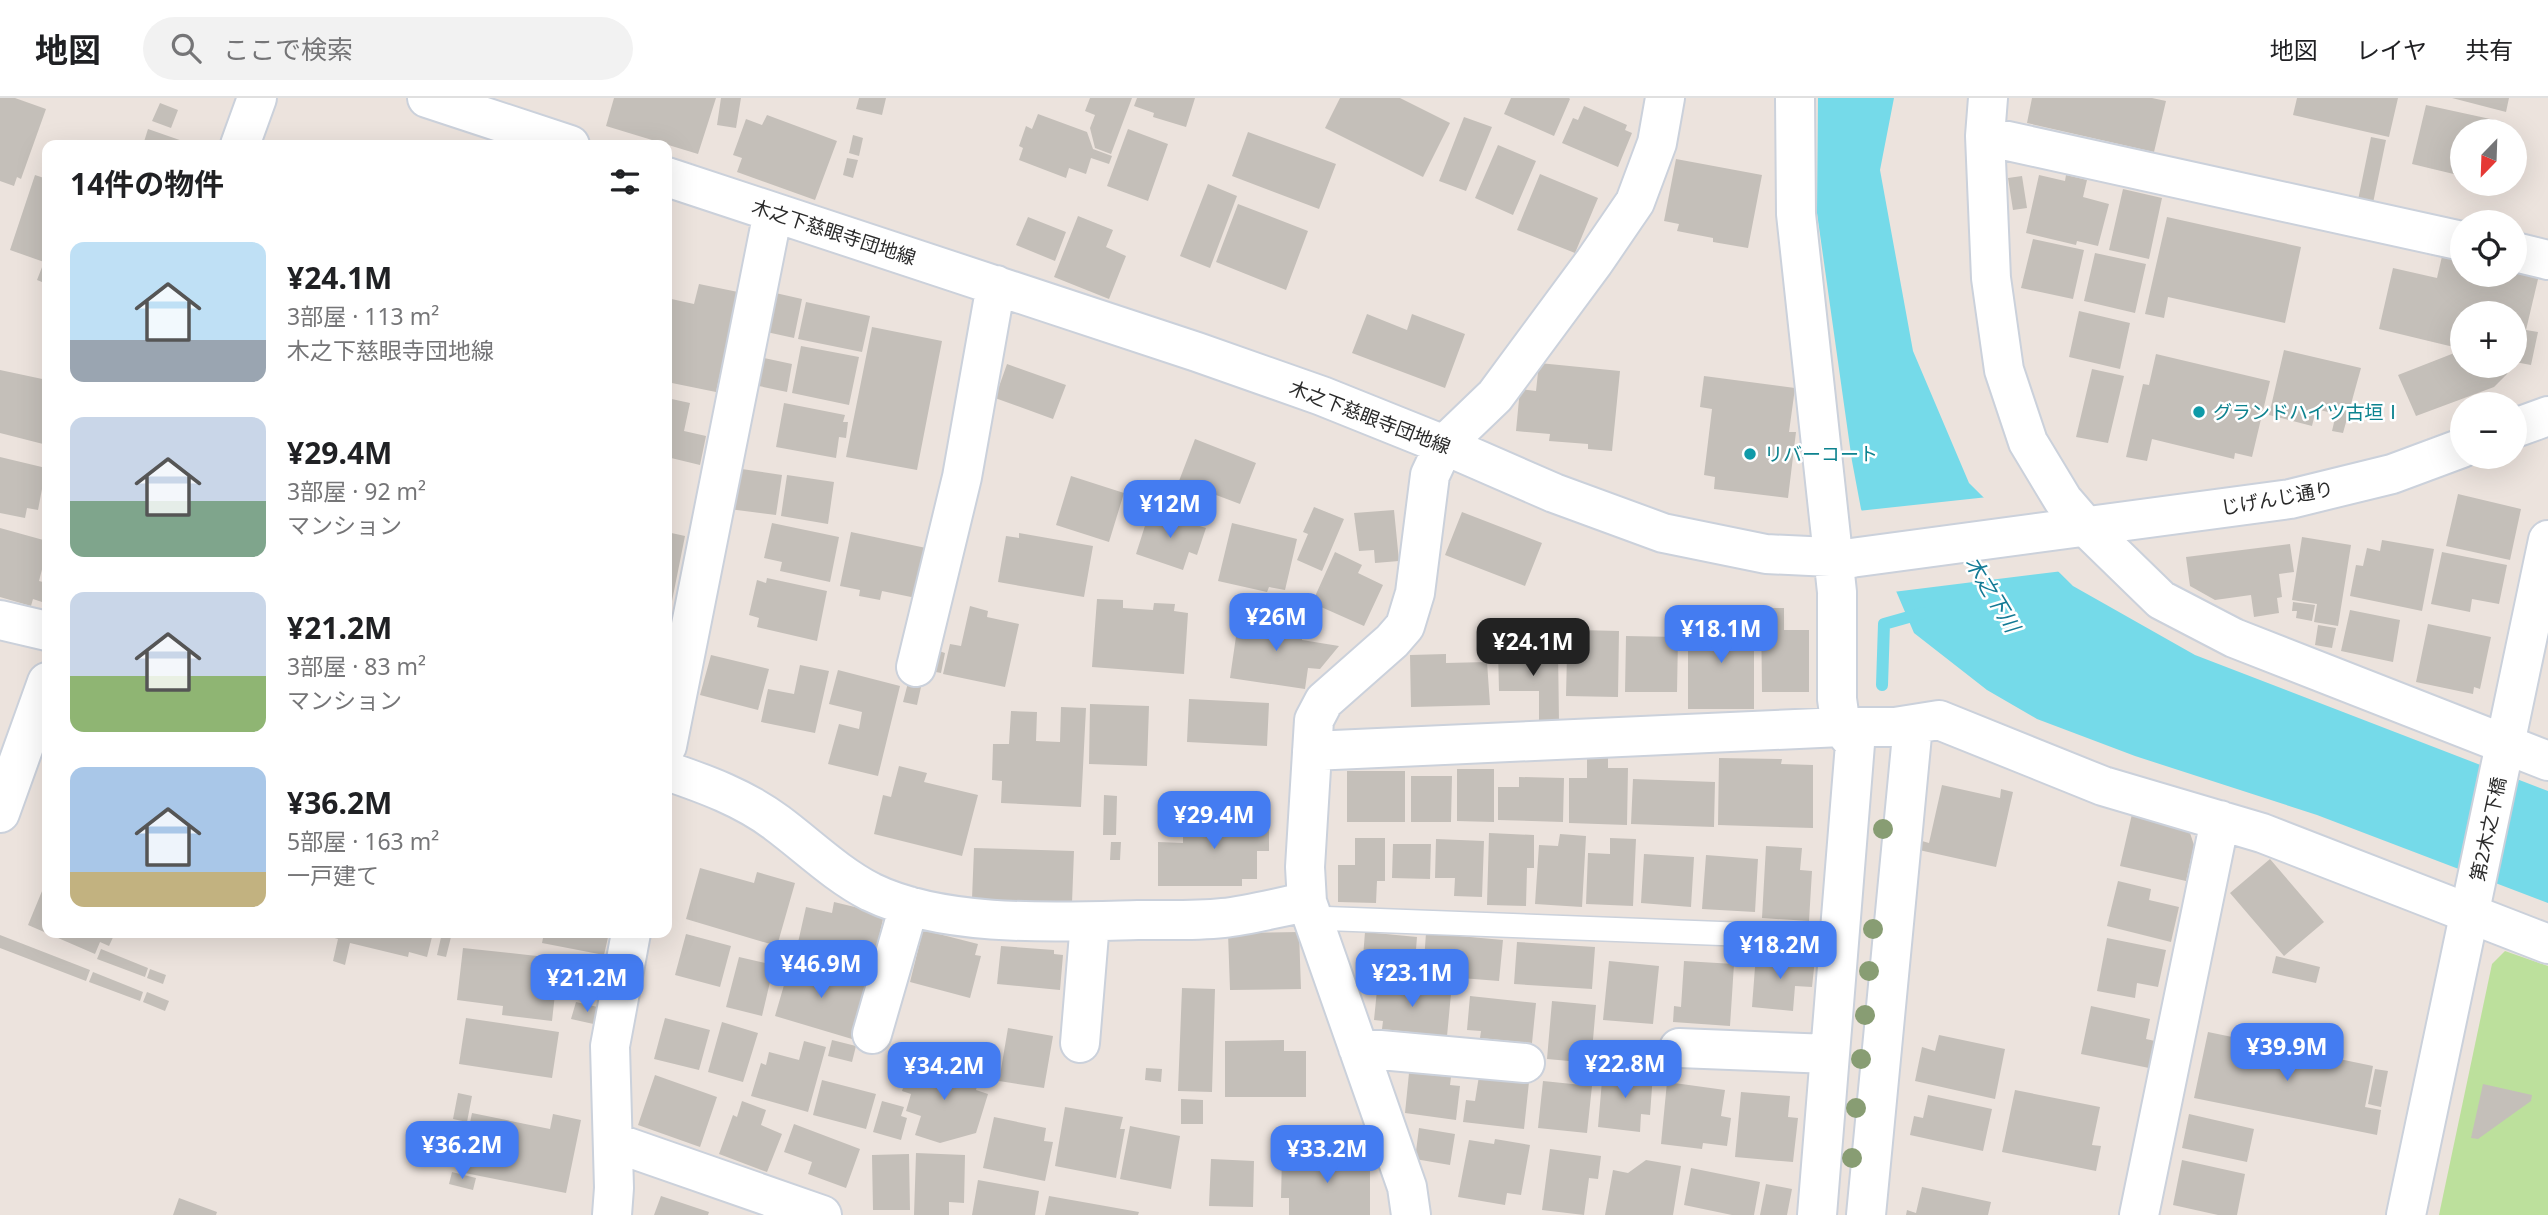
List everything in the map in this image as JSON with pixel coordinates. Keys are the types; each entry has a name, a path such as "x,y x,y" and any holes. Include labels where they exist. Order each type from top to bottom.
{"street":[{"path":"242,140 257,98"},
{"path":"427,98 555,140"},
{"path":"1411,1215 1406,1187 1310,910 1305,867 1314,720 1324,701 1392,641 1405,626 1415,593 1430,475 1444,445 1495,396 1625,218 1635,202 1657,143 1665,98"},
{"path":"1988,98 1984,135 1991,278 2004,370 2028,442 2063,500 2087,528 2161,600 2234,638 2504,752 2548,761"},
{"path":"1788,100 1796,214 1842,558 1837,592 1837,699 1841,727 1855,744 1817,1215"},
{"path":"1984,135 2450,238"},
{"name":"木之下慈眼寺団地線","path":"672,179 1322,396 1554,493 1662,533 1766,554 1842,558 2087,528"},
{"path":"672,721 772,212"},
{"path":"2527,255 2548,260"},
{"path":"916,667 961,477 996,285"},
{"path":"2527,424 2548,416"},
{"name":"じげんじ通り","path":"2087,528 2290,499 2392,474 2450,452"},
{"name":"第2木之下橋","path":"2406,1215 2547,550"},
{"path":"0,620 42,630"},
{"path":"0,813 42,696"},
{"path":"1312,751 1913,725 1938,720 2103,786 2474,898 2548,944"},
{"path":"1866,1215 1913,725"},
{"path":"672,773 714,787 748,805 776,822 805,847 873,893 935,912 984,919 1090,922 1223,918 1310,910"},
{"path":"2139,1215 2220,820"},
{"path":"872,1034 909,906"},
{"path":"1080,1043 1090,922"},
{"path":"611,1215 614,1188 610,1046 630,938"},
{"path":"1358,1048 1525,1063"},
{"path":"1679,1048 1830,1054"},
{"path":"613,1142 822,1215"}],"lane":[{"path":"1310,910 1839,938"}],"green space":[{"path":"2505,951 2548,966 2548,1215 2439,1215 2492,964"}],"water":[{"name":"木之下川","path":"1818,98 1894,98 1880,170 1913,351 1969,483 2073,586 2195,655 2548,791 2548,903 2317,815 2135,756 2037,719 1987,690 1914,633 1861,509 1852,461 1817,213"}],"pier":[{"path":"1988,497 2063,571 1893,592 1858,511"}],"building":[{"path":"0,98 15,98 46,109 21,179 17,177 14,186 0,181"},
{"path":"614,98 716,98 698,154 672,146 672,140 652,140 606,126"},
{"path":"721,98 741,98 736,128 717,125"},
{"path":"859,98 886,98 882,115 856,109"},
{"path":"1090,98 1132,98 1111,154 1095,148 1090,128 1095,115 1085,111"},
{"path":"1137,98 1195,98 1186,127 1153,117 1154,113 1134,106"},
{"path":"1340,98 1400,98 1450,123 1423,177 1325,128"},
{"path":"1511,98 1570,99 1554,136 1504,114"},
{"path":"2032,98 2152,98 2166,101 2154,152 2027,123"},
{"path":"2297,98 2398,98 2389,137 2293,115"},
{"path":"2452,98 2509,98 2506,112"},
{"path":"160,103 178,110 171,128 152,121"},
{"path":"2426,105 2490,119 2450,119 2450,173 2412,164"},
{"path":"1584,106 1627,125 1625,130 1632,133 1618,167 1562,143 1573,118 1578,120"},
{"path":"1038,114 1087,132 1093,149 1112,156 1109,164 1091,158 1086,174 1069,168 1066,178 1019,160 1023,148 1019,146 1026,126 1032,129"},
{"path":"767,115 837,141 815,200 737,172 742,158 733,155 746,119 762,125"},
{"path":"1464,117 1492,127 1466,191 1439,181"},
{"path":"148,129 180,140 145,140"},
{"path":"1128,129 1168,144 1148,201 1107,186"},
{"path":"1248,132 1336,164 1319,209 1232,176"},
{"path":"853,135 863,138 859,156 849,153"},
{"path":"2371,137 2386,140 2373,203 2358,200"},
{"path":"1498,145 1536,161 1513,215 1475,198"},
{"path":"847,158 858,160 853,178 843,175"},
{"path":"1676,159 1762,175 1748,248 1713,242 1713,238 1677,231 1679,224 1664,221"},
{"path":"1540,174 1598,198 1575,253 1517,230"},
{"path":"35,175 42,177 42,261 10,250"},
{"path":"2039,175 2065,181 2066,175 2087,180 2083,197 2109,204 2098,246 2077,241 2076,245 2026,233"},
{"path":"2022,176 2027,208 2013,210 2008,178"},
{"path":"1208,184 1237,196 1210,268 1180,256"},
{"path":"2123,189 2162,198 2149,259 2109,250"},
{"path":"1238,204 1308,231 1286,290 1216,262"},
{"path":"1078,216 1113,230 1106,247 1126,256 1109,299 1054,277"},
{"path":"1028,217 1066,232 1055,261 1016,245"},
{"path":"2167,217 2301,247 2285,323 2168,297 2164,318 2145,314"},
{"path":"2033,239 2084,250 2073,299 2021,288"},
{"path":"2443,252 2450,254 2450,287 2527,287 2527,272 2539,275 2527,326 2527,301 2450,301 2450,346 2379,329 2393,268 2437,278"},
{"path":"2095,253 2146,264 2135,313 2084,301"},
{"path":"42,267 42,282 37,280"},
{"path":"699,284 738,292 716,392 672,383 672,299 694,304"},
{"path":"771,292 802,299 794,338 762,331"},
{"path":"806,302 870,316 862,352 798,339"},
{"path":"2079,311 2130,323 2120,369 2069,357"},
{"path":"1367,314 1407,330 1412,314 1465,334 1445,388 1352,353"},
{"path":"872,327 942,341 917,470 846,457"},
{"path":"2527,330 2538,332 2531,365 2527,364"},
{"path":"801,346 859,357 849,405 792,393"},
{"path":"2284,350 2361,368 2343,433 2332,431 2336,414 2316,409 2312,426 2269,415"},
{"name":"グランドハイツ古垣Ⅰ","path":"2156,354 2270,381 2252,457 2235,453 2234,459 2152,439 2147,461 2126,457 2143,384 2149,385"},
{"path":"2450,355 2450,378 2503,378 2494,387 2481,392 2450,392 2450,403 2416,416 2398,375"},
{"path":"764,358 792,364 787,392 759,386"},
{"path":"1539,363 1620,371 1612,451 1588,449 1588,444 1549,441 1550,434 1516,431 1520,389 1536,391"},
{"path":"1007,364 1066,385 1053,419 995,398"},
{"path":"2092,369 2124,376 2108,443 2076,437"},
{"path":"0,370 42,379 42,444 0,433"},
{"name":"リバーコート","path":"1704,376 1795,388 1789,432 1796,432 1788,498 1714,489 1715,477 1704,475 1712,409 1700,407"},
{"path":"672,399 690,403 684,431 706,436 700,465 672,458"},
{"path":"784,403 845,415 843,422 848,422 846,438 839,437 836,458 776,447"},
{"path":"1195,439 1256,463 1240,504 1179,481"},
{"path":"0,457 42,467 38,510 27,508 25,518 0,513"},
{"path":"735,468 782,475 776,515 729,509"},
{"path":"787,475 834,482 828,524 781,516"},
{"path":"1071,476 1124,493 1109,542 1056,525"},
{"path":"2458,494 2521,509 2510,560 2446,546"},
{"path":"1314,507 1344,519 1322,571 1297,560 1308,534 1303,532"},
{"path":"1150,510 1206,528 1197,555 1189,552 1183,570 1136,554"},
{"path":"1394,510 1399,561 1375,563 1374,550 1359,551 1354,513"},
{"path":"1462,512 1542,543 1525,586 1445,555"},
{"path":"772,523 839,537 830,582 780,571 782,562 764,558"},
{"path":"1232,523 1297,539 1285,590 1269,587 1267,592 1218,581"},
{"path":"0,528 42,540 42,569 39,581 42,582 42,602 33,599 31,606 0,597"},
{"path":"851,532 926,548 916,598 882,591 880,600 859,596 860,590 840,586"},
{"path":"672,533 685,536 672,601"},
{"path":"1019,533 1093,546 1084,597 998,582 1006,536 1019,538"},
{"path":"2302,537 2351,545 2338,626 2314,622 2317,604 2292,600"},
{"path":"2382,540 2434,549 2422,611 2350,596 2356,565 2363,566 2367,548 2380,551"},
{"path":"2290,544 2294,572 2279,574 2282,597 2277,598 2279,613 2254,617 2251,595 2215,600 2190,586 2186,557"},
{"path":"1335,552 1362,565 1358,573 1383,585 1364,626 1312,603"},
{"path":"2442,552 2507,565 2499,604 2472,599 2470,612 2431,604"},
{"path":"767,578 827,591 817,641 757,627 759,618 749,615 757,580 766,583"},
{"path":"1097,599 1123,600 1123,608 1153,610 1154,603 1175,604 1174,611 1188,613 1184,674 1092,667"},
{"path":"2293,602 2315,605 2312,621 2296,618 2297,611 2292,611"},
{"path":"970,606 988,611 987,617 1019,624 1005,687 943,674 950,644 961,646"},
{"path":"1761,608 1784,608 1784,630 1809,630 1809,692 1762,692"},
{"path":"2350,610 2400,620 2393,662 2341,651"},
{"path":"1239,616 1304,625 1302,640 1339,646 1320,669 1308,668 1305,689 1230,678"},
{"path":"1688,621 1754,621 1754,709 1688,709"},
{"path":"2428,624 2491,637 2480,689 2474,687 2473,694 2416,682"},
{"path":"2318,625 2336,628 2332,648 2315,645"},
{"path":"1578,630 1619,631 1618,697 1566,696 1567,654 1578,654"},
{"path":"1626,636 1678,637 1677,692 1625,692"},
{"path":"1558,649 1559,723 1539,724 1539,691 1499,691 1498,650"},
{"path":"936,650 945,653 941,673 931,671"},
{"path":"1446,654 1446,663 1487,662 1490,705 1411,707 1410,655"},
{"path":"711,655 769,669 758,710 700,695"},
{"path":"800,665 829,671 815,733 761,722 768,689 794,694"},
{"path":"838,670 900,686 878,776 828,764 839,724 859,729 862,712 829,704"},
{"path":"910,675 923,678 917,705 903,702"},
{"path":"1189,699 1269,703 1267,746 1187,742"},
{"path":"1090,704 1149,706 1147,766 1089,764"},
{"path":"1061,707 1086,708 1081,807 1001,803 1002,781 992,780 993,744 1009,744 1011,711 1037,712 1036,741 1060,742"},
{"path":"1587,754 1608,755 1608,768 1628,768 1627,825 1569,823 1569,778 1587,778"},
{"path":"1719,758 1782,759 1781,764 1813,765 1813,828 1718,825"},
{"path":"899,766 927,773 924,782 978,795 962,856 874,834 883,795 891,797"},
{"path":"1457,769 1494,769 1494,822 1457,821"},
{"path":"1347,771 1405,771 1405,822 1347,822"},
{"path":"1411,776 1452,776 1451,822 1411,822"},
{"path":"1519,777 1564,778 1563,822 1498,820 1498,787 1519,787"},
{"path":"1633,779 1715,782 1714,827 1631,824"},
{"path":"1942,785 2000,798 2001,789 2013,792 1996,867 1919,850 1922,841 1929,843"},
{"path":"1104,795 1117,796 1116,835 1103,835"},
{"path":"2132,814 2188,827 2194,845 2186,881 2120,866"},
{"path":"1183,815 1269,815 1269,851 1257,851 1257,879 1242,879 1242,886 1158,886 1158,842 1183,843"},
{"path":"1489,833 1534,835 1534,868 1527,868 1526,906 1487,905"},
{"path":"1560,834 1586,836 1582,907 1535,904 1539,845 1558,846"},
{"path":"1355,838 1385,838 1385,881 1377,881 1376,903 1338,902 1338,865 1355,865"},
{"path":"1610,838 1636,839 1633,906 1586,904 1588,853 1610,854"},
{"path":"1436,839 1484,841 1482,897 1454,896 1455,878 1435,878"},
{"path":"1111,842 1121,842 1120,860 1110,860"},
{"path":"1393,844 1431,844 1430,879 1392,878"},
{"path":"1766,846 1802,848 1800,870 1812,871 1809,921 1762,918"},
{"path":"974,848 1074,851 1072,903 972,899"},
{"path":"1644,854 1694,857 1691,907 1641,903"},
{"path":"1706,855 1758,859 1755,912 1702,909"},
{"path":"2270,859 2324,922 2284,956 2230,893"},
{"path":"700,868 754,883 757,872 795,883 777,946 686,919"},
{"path":"2118,881 2151,889 2149,900 2179,907 2171,942 2107,926"},
{"path":"42,891 42,931 28,925"},
{"path":"834,902 884,914 873,965 797,947 806,907 832,913"},
{"path":"923,930 978,944 975,955 981,956 970,998 910,982"},
{"path":"1299,932 1301,989 1230,990 1228,933"},
{"path":"1365,932 1417,937 1414,974 1362,970"},
{"path":"1426,933 1503,940 1499,981 1423,975"},
{"path":"686,934 731,946 720,987 675,975"},
{"path":"0,935 90,970 86,981 0,948"},
{"path":"58,938 113,938 109,946 100,942 95,954"},
{"path":"334,938 432,938 427,957 409,952 408,957 350,943 345,965 333,961 338,939"},
{"path":"441,938 451,938 446,957 437,955"},
{"path":"543,938 608,938 604,955 542,943"},
{"path":"2107,938 2166,950 2158,987 2137,983 2135,998 2097,991"},
{"path":"1517,942 1595,947 1592,989 1514,984"},
{"path":"1001,946 1054,950 1054,954 1063,955 1060,990 997,984"},
{"path":"463,948 537,956 536,973 557,976 552,1021 502,1015 503,1006 457,1000"},
{"path":"101,949 148,968 145,977 97,959"},
{"path":"1756,954 1815,959 1812,987 1795,986 1793,1011 1752,1007"},
{"path":"2276,956 2320,967 2316,983 2272,973"},
{"path":"739,957 774,965 762,1016 726,1007"},
{"path":"791,961 868,984 852,1039 775,1016"},
{"path":"1609,961 1659,966 1653,1024 1603,1020"},
{"path":"1684,961 1734,964 1730,1026 1673,1022 1674,1006 1681,1007"},
{"path":"150,969 166,975 163,984 147,978"},
{"path":"93,972 143,992 140,1001 89,982"},
{"path":"1378,980 1403,982 1401,988 1451,994 1447,1036 1382,1029 1383,1021 1374,1020"},
{"path":"1182,988 1215,989 1212,1092 1178,1091"},
{"path":"147,992 169,1001 165,1011 143,1002"},
{"path":"1470,996 1536,1003 1532,1043 1480,1038 1481,1031 1467,1030"},
{"path":"1552,1001 1596,1005 1591,1063 1547,1059"},
{"path":"576,1002 602,1008 598,1025 571,1019"},
{"path":"2091,1006 2150,1019 2146,1039 2155,1041 2149,1068 2081,1054"},
{"path":"466,1018 559,1032 552,1078 459,1064"},
{"path":"665,1018 710,1030 699,1070 654,1059"},
{"path":"722,1022 758,1033 743,1082 708,1072"},
{"path":"1008,1028 1053,1036 1044,1088 999,1081"},
{"path":"2208,1032 2373,1066 2365,1107 2381,1110 2377,1135 2194,1098"},
{"path":"1939,1035 2005,1049 1995,1099 1915,1081 1922,1047 1935,1051"},
{"path":"832,1040 856,1046 852,1062 828,1056"},
{"path":"1284,1040 1284,1051 1306,1051 1306,1097 1225,1097 1225,1041"},
{"path":"804,1041 826,1047 808,1112 751,1096 761,1063 766,1065 769,1052 799,1060"},
{"path":"922,1059 980,1077 976,1090 988,1094 976,1133 940,1143 915,1135 921,1116 906,1111 911,1094 902,1091 910,1066 919,1069"},
{"path":"1146,1068 1162,1069 1161,1082 1145,1080"},
{"path":"1603,1069 1653,1074 1650,1115 1641,1114 1640,1132 1598,1127"},
{"path":"2375,1069 2388,1071 2381,1107 2368,1104"},
{"path":"1409,1073 1451,1077 1450,1085 1460,1086 1456,1120 1405,1113"},
{"path":"655,1075 717,1097 700,1147 638,1125"},
{"path":"1479,1076 1529,1082 1524,1129 1463,1122 1466,1100 1475,1101"},
{"path":"822,1080 876,1094 866,1129 813,1115"},
{"path":"1543,1081 1592,1086 1587,1133 1538,1128"},
{"path":"1667,1082 1725,1090 1721,1116 1731,1118 1727,1146 1703,1143 1702,1149 1661,1144"},
{"path":"2483,1084 2532,1095 2531,1101 2478,1139 2471,1138"},
{"path":"2015,1090 2100,1107 2092,1145 2101,1146 2096,1171 2002,1152"},
{"path":"1741,1092 1790,1096 1788,1117 1798,1118 1793,1162 1735,1157"},
{"path":"458,1093 472,1096 467,1122 453,1119"},
{"path":"1928,1095 1992,1109 1983,1151 1910,1135 1914,1116 1923,1118"},
{"path":"1181,1099 1203,1100 1203,1124 1181,1124"},
{"path":"742,1101 766,1110 761,1125 782,1134 767,1172 719,1154 733,1115 737,1117"},
{"path":"882,1101 904,1107 901,1116 907,1118 901,1140 873,1132"},
{"path":"1065,1107 1123,1117 1120,1129 1125,1129 1116,1178 1055,1166"},
{"path":"472,1113 550,1129 553,1114 581,1120 566,1193 460,1172"},
{"path":"2189,1114 2254,1129 2247,1162 2182,1148"},
{"path":"994,1117 1046,1128 1044,1141 1053,1142 1045,1181 983,1168"},
{"path":"794,1124 860,1149 846,1188 808,1174 812,1162 784,1152"},
{"path":"1130,1126 1180,1136 1171,1189 1120,1179"},
{"path":"1419,1128 1455,1134 1450,1165 1415,1159"},
{"path":"1495,1139 1530,1145 1521,1195 1507,1193 1505,1205 1458,1197 1469,1140 1494,1144"},
{"path":"1550,1149 1601,1156 1598,1179 1589,1178 1584,1215 1542,1210"},
{"path":"916,1153 965,1155 964,1203 949,1202 949,1215 914,1215"},
{"path":"909,1154 910,1210 873,1210 872,1155"},
{"path":"1282,1156 1370,1157 1370,1215 1289,1215 1289,1198 1281,1198"},
{"path":"1211,1159 1254,1161 1253,1207 1209,1206"},
{"path":"1646,1160 1681,1166 1673,1215 1605,1215 1613,1170 1628,1173"},
{"path":"2182,1160 2245,1174 2237,1215 2218,1215 2173,1205"},
{"path":"1691,1168 1760,1182 1754,1215 1732,1215 1684,1205"},
{"path":"452,1172 476,1178 473,1190 449,1184"},
{"path":"978,1180 1039,1191 1035,1215 972,1215"},
{"path":"1766,1184 1792,1189 1787,1215 1760,1215"},
{"path":"1922,1187 1991,1202 1988,1215 1906,1215 1907,1210 1916,1213"},
{"path":"661,1196 709,1212 708,1215 654,1215"},
{"path":"1049,1196 1139,1212 1138,1215 1045,1215"},
{"path":"179,1198 217,1212 216,1215 173,1215"}],"waterway":[{"path":"1882,685 1884,624 1923,613"}],"place":[{"name":"グランドハイツ古垣Ⅰ","path":"2199,412"},
{"name":"リバーコート","path":"1750,454"}]}
